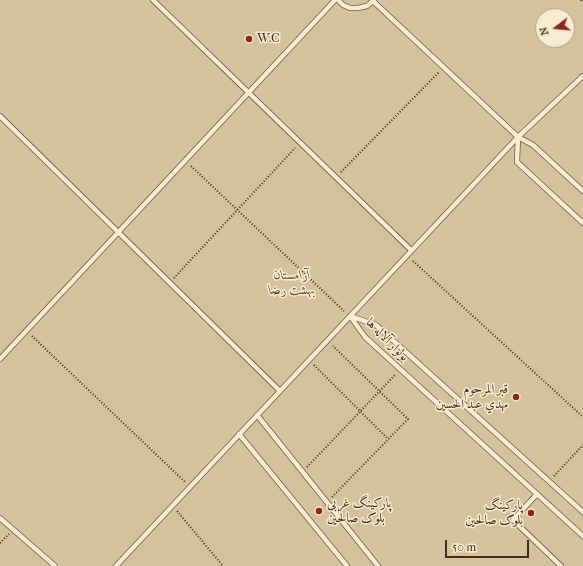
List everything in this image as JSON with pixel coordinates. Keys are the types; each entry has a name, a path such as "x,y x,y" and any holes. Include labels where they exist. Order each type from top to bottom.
{"lane":[{"path":"152,0 412,250"},
{"path":"0,359 337,0 350,8 366,6 374,1 518,137 533,145 583,191"},
{"path":"116,566 518,137 583,76"},
{"path":"0,116 280,391"},
{"path":"518,137 517,162 583,223"},
{"name":"بولوار آلاله ها","path":"350,316 365,337 583,536"},
{"name":"بولوار آلاله ها","path":"350,316 376,325 583,512"},
{"path":"257,415 376,565"},
{"path":"239,434 347,566"},
{"path":"537,494 513,520 561,566"},
{"path":"0,518 54,566"}],"path":[{"path":"336,177 444,67"},
{"path":"170,282 300,142"},
{"path":"185,161 350,316"},
{"path":"407,255 583,417"},
{"path":"27,331 190,487"},
{"path":"327,340 408,419 327,502"},
{"path":"309,359 388,439"},
{"path":"303,472 400,370"},
{"path":"549,481 583,445"},
{"path":"173,505 223,566"},
{"path":"0,543 14,530"}],"green space":[{"name":"آرامستان بهشت رضا","path":"0,0 583,0 583,566 0,566"}],"place":[{"name":"W.C","path":"249,39"},
{"name":"قبر المرحوم مهدي عبد الحسين","path":"516,397"},
{"name":"پارکینگ غربی بلوک صالحین","path":"319,511"},
{"name":"پارکینگ بلوک صالحین","path":"531,513"}]}
